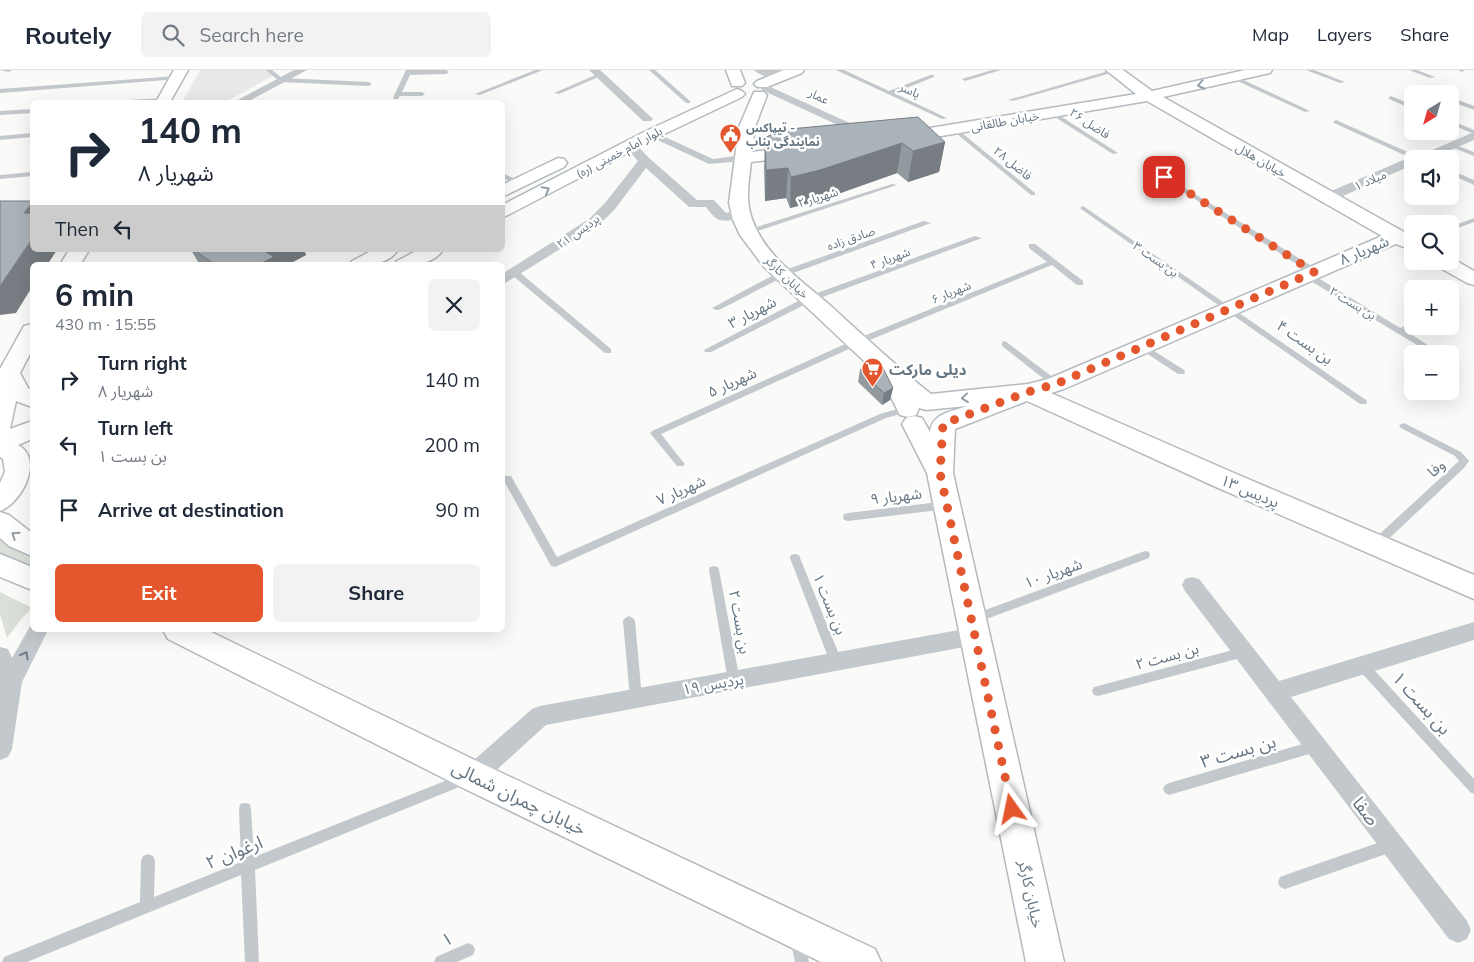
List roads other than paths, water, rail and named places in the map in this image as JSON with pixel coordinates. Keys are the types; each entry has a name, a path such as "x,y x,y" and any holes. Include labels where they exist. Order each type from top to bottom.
{"main road":[{"name":"خیابان طالقانی","path":"886,140 949,124 1052,112 1149,96 1265,70"},
{"name":"خیابان هلال","path":"1114,71 1149,96 1404,240"},
{"path":"736,118 736,86 743,81 761,81 792,72"},
{"path":"165,100 179,74"},
{"path":"736,118 761,81"},
{"name":"بلوار امام خمینی (ره)","path":"505,211 630,145 650,126 736,86"},
{"path":"692,107 736,118"},
{"name":"خیابان کارگر","path":"736,118 743,158 738,203 744,222 762,253 782,274 890,373 916,412 940,473 1045,962"},
{"name":"بلوار امام خمینی (ره)","path":"630,127 650,126"},
{"path":"847,145 862,137"},
{"path":"743,158 818,149"},
{"name":"بلوار امام خمینی (ره)","path":"505,190 570,157"},
{"name":"شهریار ۸","path":"1028,392 916,412 930,429 1028,392 1056,384 1311,273 1404,243"},
{"path":"365,262 384,252"},
{"path":"410,262 429,252"},
{"path":"1458,270 1474,279"},
{"path":"0,425 4,379 30,334"},
{"path":"4,379 19,393 30,398"},
{"name":"پردیس ۱۳","path":"1028,392 1225,480 1474,587"},
{"name":"خیابان کارگر","path":"940,473 943,424"},
{"path":"0,445 30,430"},
{"path":"0,445 13,453 25,470 0,501"},
{"path":"0,522 18,538 30,544"},
{"path":"0,565 30,578"},
{"name":"خیابان چمران شمالی","path":"182,632 473,776 799,946 862,962"}],"street":[{"path":"244,100 302,70"},
{"path":"597,73 650,126 712,162 743,158"},
{"name":"عمار","path":"761,81 862,137"},
{"path":"1440,150 1474,134"},
{"path":"630,145 694,204 709,203 723,216 744,222"},
{"name":"پردیس ۲۱","path":"505,279 594,222 610,206 645,160"},
{"name":"میلاد ۱","path":"1327,198 1404,164"},
{"name":"صفا","path":"1192,585 1458,930"},
{"name":"پردیس ۱۹","path":"473,776 540,716 836,662 974,628"},
{"path":"1274,692 1474,631"},
{"path":"0,749 11,681 37,632"},
{"path":"0,656 11,681"}],"lane":[{"path":"3,70 9,70"},
{"path":"269,70 280,80 369,84"},
{"path":"478,94 540,70"},
{"path":"652,70 692,107"},
{"name":"یاسر","path":"839,70 949,124"},
{"path":"965,78 998,70"},
{"path":"1310,70 1342,82"},
{"path":"1412,70 1432,77"},
{"path":"1011,100 1114,71"},
{"path":"422,94 397,96 408,72 446,72"},
{"path":"557,94 597,73"},
{"path":"0,91 179,74"},
{"path":"889,93 932,76"},
{"path":"1235,78 1308,111"},
{"path":"1391,98 1404,104"},
{"path":"1459,102 1474,108"},
{"path":"0,113 30,110"},
{"name":"فاضل ۲۶","path":"1052,112 1115,153"},
{"path":"1336,122 1404,152"},
{"name":"فاضل ۲۸","path":"949,124 1034,194"},
{"path":"1459,126 1474,134"},
{"path":"0,138 30,135"},
{"path":"1451,145 1474,154"},
{"path":"0,177 30,174"},
{"path":"505,176 520,183"},
{"path":"1459,176 1474,183"},
{"path":"1164,177 1311,273"},
{"name":"شهریار ۲","path":"744,222 894,185"},
{"name":"بن بست ۳","path":"1083,208 1229,309"},
{"path":"1459,226 1474,220"},
{"name":"صادق زاده","path":"716,308 782,274 927,223"},
{"name":"شهریار ۴","path":"809,299 978,238"},
{"path":"1032,246 1080,283"},
{"name":"شهریار ۶","path":"857,342 1053,262"},
{"path":"515,273 608,351"},
{"name":"بن بست ۲","path":"1311,273 1424,345"},
{"name":"شهریار ۳","path":"708,350 809,299"},
{"name":"بن بست ۴","path":"1229,309 1363,402"},
{"path":"1400,330 1404,328"},
{"name":"شهریار ۵","path":"680,464 655,433 857,342"},
{"path":"1005,344 1056,384"},
{"path":"1143,346 1181,372"},
{"name":"شهریار ۷","path":"508,479 555,563 883,416 916,412"},
{"name":"وفا","path":"1376,544 1461,466 1464,461 1458,454 1404,426"},
{"name":"شهریار ۹","path":"848,517 947,505"},
{"name":"شهریار ۱۰","path":"974,628 1145,555"},
{"name":"بن بست ۱","path":"795,558 836,662"},
{"name":"بن بست ۲","path":"714,570 734,681"},
{"path":"629,621 636,698"},
{"name":"بن بست ۲","path":"1098,691 1244,652"},
{"name":"بن بست ۱","path":"1362,665 1474,788"},
{"name":"بن بست ۳","path":"1169,789 1316,746"},
{"name":"ارغوان ۲","path":"9,962 473,776"},
{"path":"245,809 252,962"},
{"path":"1285,882 1392,845"},
{"path":"147,907 148,861"},
{"name":"۱","path":"441,962 468,950"}],"place":[{"name":"تیپاکس - نمایندگی بناب","path":"730,153"},
{"name":"دیلی مارکت","path":"873,388"}]}
